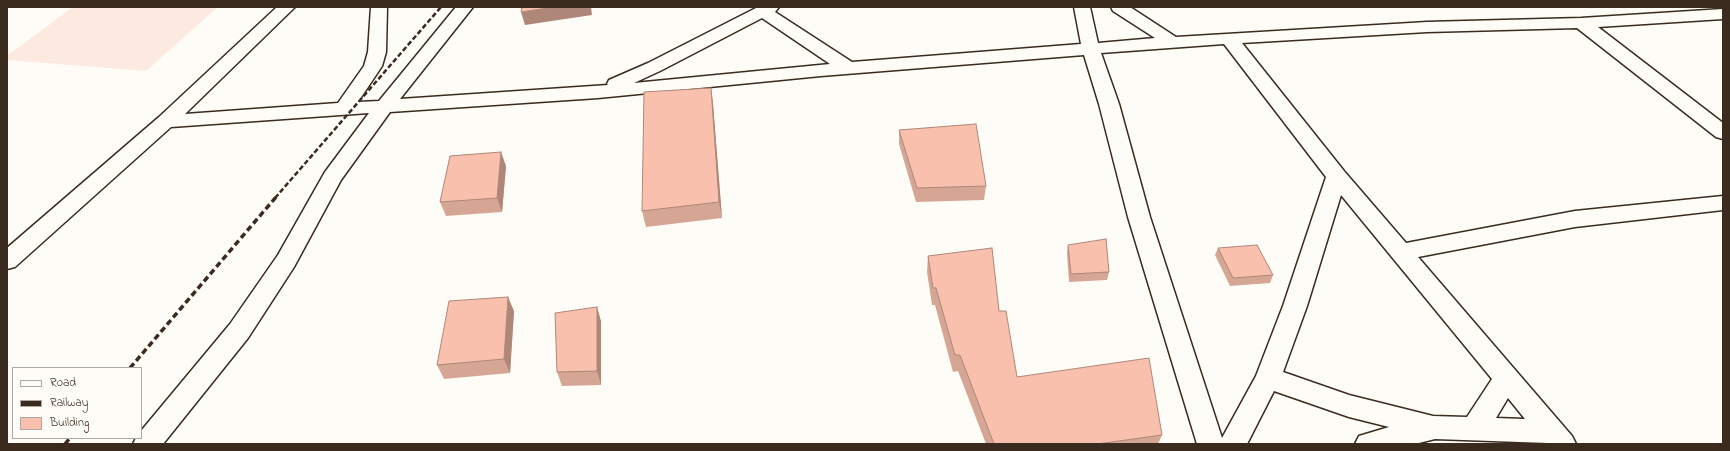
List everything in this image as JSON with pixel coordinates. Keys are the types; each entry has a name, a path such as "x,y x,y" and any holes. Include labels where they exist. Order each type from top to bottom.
{"street":[{"path":"7,261 166,121 288,7"},
{"path":"344,109 373,66 378,52 379,7"},
{"path":"147,444 239,331 286,261 332,177 384,107 465,7"},
{"path":"1082,7 1091,50 1109,104 1139,217 1231,443"},
{"path":"1119,7 1172,42"},
{"path":"598,92 654,68 766,9 849,68"},
{"path":"166,121 598,92 849,68 1229,38 1419,28 1658,20 1723,14"},
{"path":"1580,23 1723,133"},
{"path":"1229,38 1337,176 1556,437"},
{"path":"1231,443 1268,378 1295,306 1337,176"},
{"path":"1402,252 1575,219 1723,203"},
{"path":"1268,378 1349,406 1433,428 1474,429 1556,437"},
{"path":"1474,429 1507,378"},
{"path":"1369,444 1433,428"}],"shaded area":[{"path":"73,7 218,7 146,71 7,60 7,56"}],"building":[{"path":"522,7 554,7 521,12"},
{"path":"711,88 719,202 642,211 644,92"},
{"path":"976,124 986,186 917,188 899,130"},
{"path":"501,152 497,198 440,202 450,156"},
{"path":"1106,239 1109,272 1071,274 1068,245"},
{"path":"1257,245 1273,275 1233,278 1218,248"},
{"path":"992,248 999,311 1006,311 1017,377 1149,358 1162,435 1097,444 994,444 960,355 955,355 936,288 933,288 928,256"},
{"path":"508,297 504,359 437,365 449,301"},
{"path":"597,307 597,371 557,372 555,313"}],"railway":[{"path":"275,198 441,7"},
{"path":"131,367 276,197"},
{"path":"65,444 69,439"}]}
